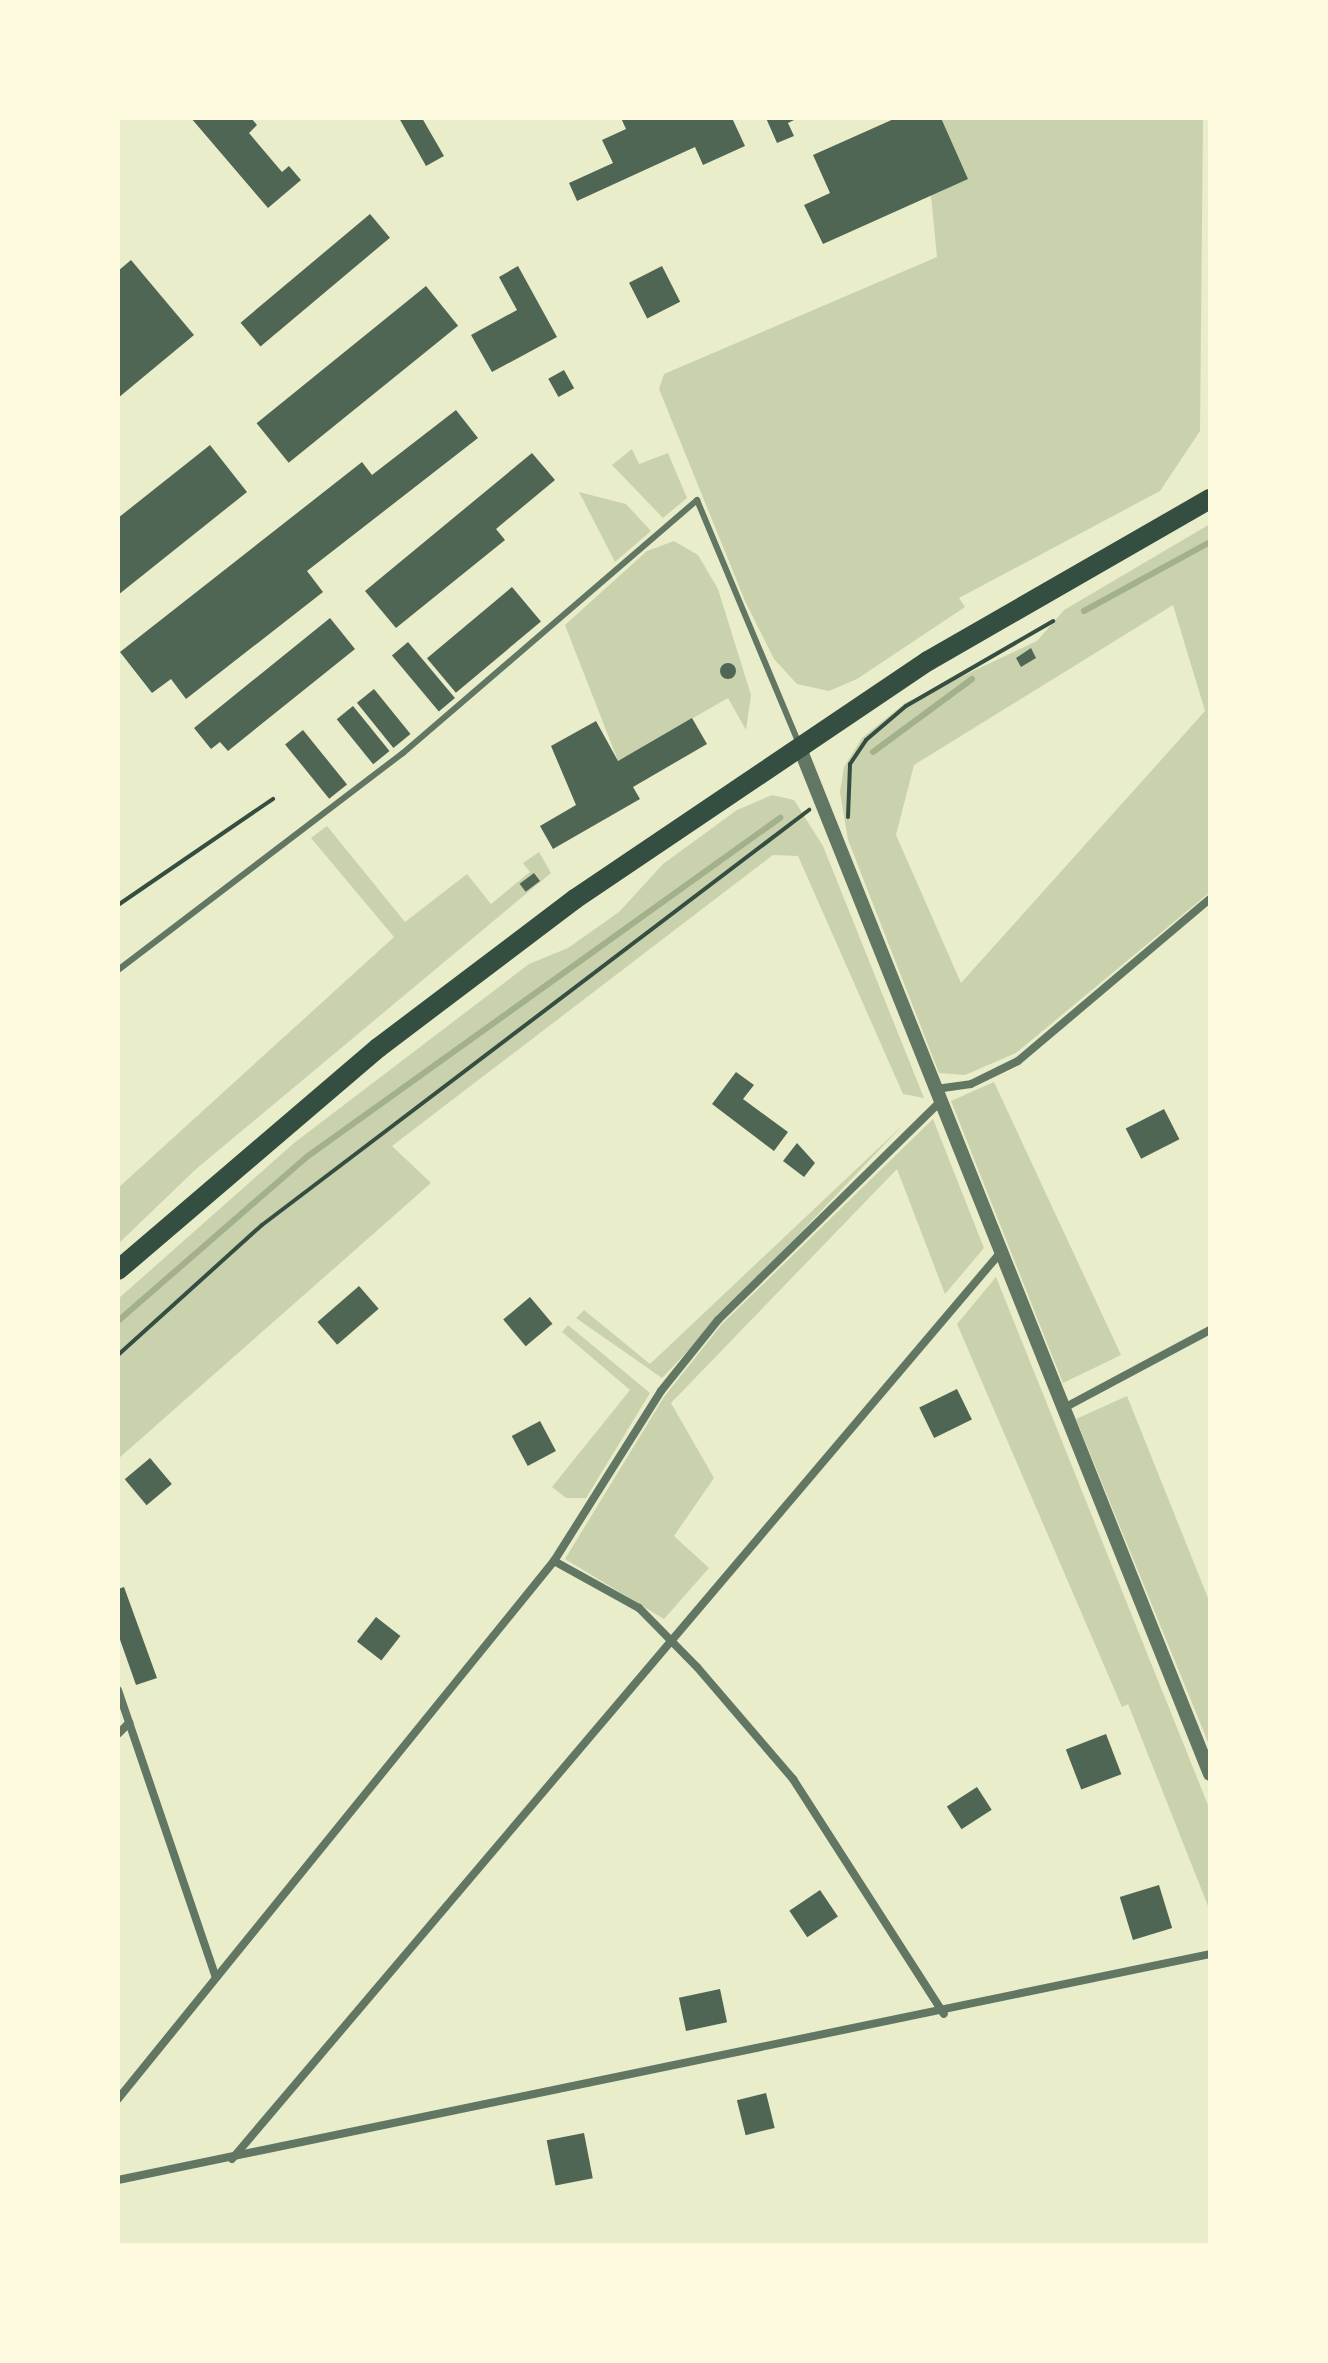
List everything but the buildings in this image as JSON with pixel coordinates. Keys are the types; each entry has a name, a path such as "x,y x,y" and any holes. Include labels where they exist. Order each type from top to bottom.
{"highway":[{"path":"118,1270 249,1154 479,970 799,746 1050,587 1210,499"}],"street":[{"path":"799,746 1061,1409 1210,1774"},
{"path":"118,2099 554,1561 661,1391 718,1320 938,1095 971,1084 1018,1061 1210,899"},
{"path":"232,2159 1000,1253"},
{"path":"1061,1409 1210,1330"},
{"path":"554,1561 639,1608 671,1638 793,1779 944,2014"},
{"path":"118,1690 216,1978"},
{"path":"118,1734 129,1723"},
{"path":"118,2180 944,2014 1210,1954"}],"lane":[{"path":"118,970 403,753 697,500 799,746"}],"path":[{"path":"118,1355 262,1225 846,783 866,740 906,706 1053,621"},
{"path":"846,783 849,822"},
{"path":"118,905 273,799"}],"green space":[{"path":"941,118 1203,118 1200,431 1160,491 959,598 965,607 857,679 829,691 797,684 774,659 745,601 659,389 664,374 937,257 931,196"},
{"path":"632,449 639,464 668,453 687,498 663,518 612,465"},
{"path":"579,492 626,504 651,531 615,562"},
{"path":"1210,524 1210,892 1016,1053 965,1075 939,1073 848,840 840,792 844,767 862,738 905,703 1037,641 1064,610","holes":["1173,605 1205,711 961,983 896,835 914,765"]},
{"path":"674,541 698,555 718,589 751,695 746,730 728,698 618,761 565,625 647,551"},
{"path":"772,795 794,800 823,846 924,1098 903,1094 798,856 773,855 392,1146 431,1183 118,1459 118,1299 294,1143 529,964 568,948 619,912 663,864 737,810"},
{"path":"327,826 405,922 467,874 491,904 530,872 523,863 539,852 551,873 196,1169 118,1244 118,1188 394,937 311,838"},
{"path":"994,1082 1121,1355 1063,1383 951,1101"},
{"path":"933,1119 984,1248 945,1294 897,1169 671,1403 714,1478 674,1536 709,1568 664,1619 565,1559 664,1397 722,1324"},
{"path":"903,1125 662,1378 576,1318 584,1310 650,1364"},
{"path":"996,1277 1210,1810 1210,1911 1128,1704 1122,1707 957,1324"},
{"path":"568,1325 650,1393 586,1498 566,1498 552,1487 630,1390 562,1332"},
{"path":"1127,1396 1210,1603 1210,1747 1076,1419"}],"waterway":[{"path":"1084,611 1210,542"},
{"path":"873,752 972,679"},
{"path":"118,1321 308,1156 780,818"}]}
